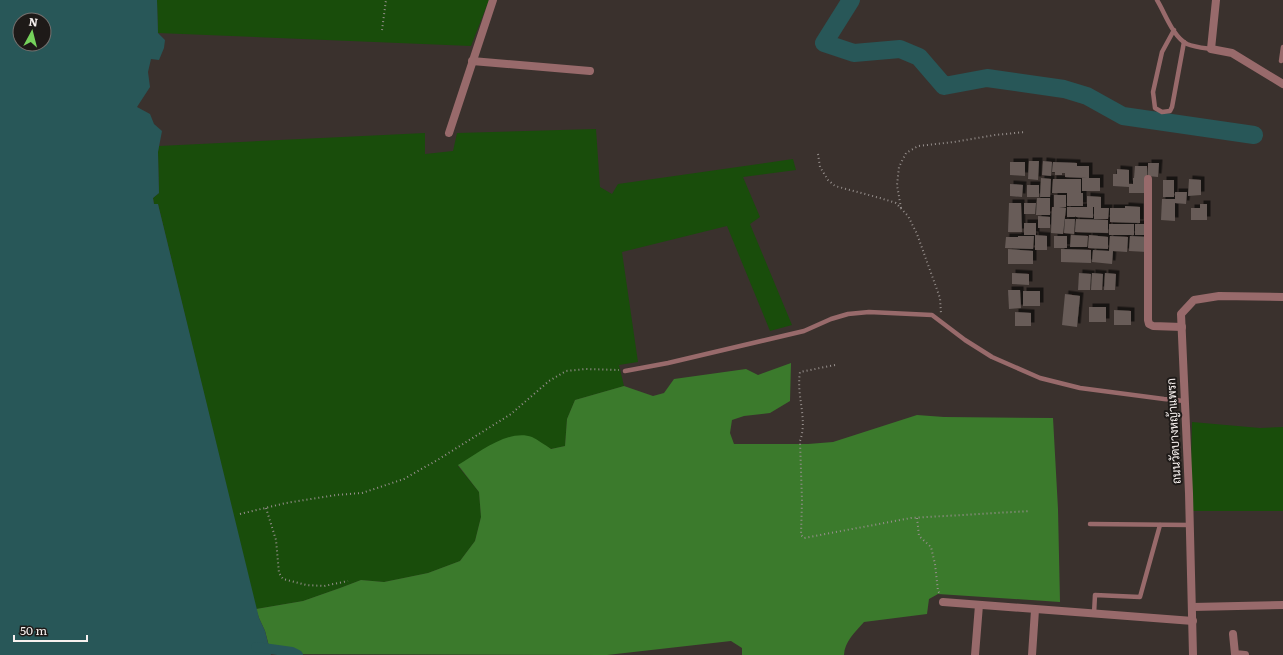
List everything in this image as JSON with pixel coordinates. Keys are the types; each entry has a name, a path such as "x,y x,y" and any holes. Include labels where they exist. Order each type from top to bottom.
{"street":[{"path":"449,133 493,0"},
{"path":"1216,0 1211,49 1232,53 1283,84"},
{"path":"472,61 590,72"},
{"path":"1148,179 1148,320 1149,324 1153,326 1182,326"},
{"name":"ถนนวัดบางหญ้าแพรก","path":"1193,655 1190,524 1181,314 1194,300 1219,296 1283,297"},
{"path":"943,602 1193,621"},
{"path":"975,655 979,605"},
{"path":"1192,606 1283,605"},
{"path":"1032,655 1035,610"},
{"path":"1233,634 1235,654 1245,655"}],"lane":[{"path":"1158,0 1181,40 1188,45 1211,49"},
{"path":"1174,30 1162,52 1153,92 1155,108 1159,112 1170,111 1172,107 1184,42"},
{"path":"1281,61 1283,47"},
{"path":"625,371 668,363 804,331 831,319 848,314 897,313 932,315 942,321 965,340 992,357 1040,378 1080,388 1185,401"},
{"path":"1090,524 1190,524"},
{"path":"1094,614 1095,596 1140,597 1160,525"}],"path":[{"path":"382,30 386,0"},
{"path":"901,208 898,185 899,167 906,153 918,146 1025,132"},
{"path":"818,154 820,167 828,180 835,186 896,203 908,216 917,234 940,298 942,321"},
{"path":"835,364 800,372 798,380 803,422 803,433 800,441 802,535 804,538 917,518 1030,511"},
{"path":"240,514 286,503 336,495 362,493 404,479 511,414 549,381 566,371 586,369 625,371"},
{"path":"266,508 276,540 279,573 283,579 306,585 324,586 348,581"},
{"path":"917,518 919,536 931,547 935,564 938,591 943,602"}],"green space":[{"path":"157,0 489,0 471,46 158,33"},
{"path":"596,129 600,187 612,194 618,184 793,159 796,170 743,177 760,217 750,224 792,325 770,331 727,226 622,252 638,362 619,365 624,386 575,400 567,419 565,446 551,449 531,437 458,466 479,492 481,517 475,541 460,561 428,573 384,582 361,580 303,601 256,609 158,204 154,204 153,198 159,193 159,146 425,133 425,154 453,151 457,133"},
{"path":"791,363 790,401 770,413 744,416 732,420 730,433 734,444 808,444 833,442 917,415 944,417 1053,418 1058,509 1060,602 938,594 929,599 927,614 864,622 848,641 844,655 742,655 742,648 731,641 607,655 271,654 265,631 256,609 303,601 361,580 384,582 428,573 460,561 475,541 481,517 479,492 458,465 484,449 503,439 523,435 532,437 551,449 565,446 567,419 575,400 624,386 653,396 664,393 674,379 746,369 758,375"},
{"path":"1192,422 1260,428 1283,427 1283,511 1190,511"}],"water":[{"path":"0,0 157,0 158,33 165,40 164,48 159,60 151,59 148,72 150,87 137,107 150,114 154,124 162,131 158,152 159,193 153,198 154,204 158,204 259,618 265,631 271,655 0,655"}],"building":[{"path":"1029,161 1039,161 1038,180 1028,179"},
{"path":"1043,161 1052,162 1051,176 1042,175"},
{"path":"1010,162 1025,162 1025,176 1010,175"},
{"path":"1053,162 1077,163 1077,166 1089,166 1089,178 1100,178 1100,191 1082,191 1082,178 1087,178 1065,177 1065,173 1062,173 1062,175 1055,175 1055,172 1052,172"},
{"path":"1148,163 1159,163 1158,177 1148,176"},
{"path":"1135,166 1147,166 1148,193 1129,193 1129,187 1113,186 1113,174 1117,174 1117,169 1129,170 1129,184 1133,184"},
{"path":"1041,178 1051,179 1050,197 1040,197"},
{"path":"1053,179 1081,179 1083,206 1067,206 1067,193 1052,193"},
{"path":"1189,179 1201,180 1201,195 1188,196"},
{"path":"1163,180 1174,180 1174,197 1163,197"},
{"path":"1010,184 1023,185 1022,197 1010,196"},
{"path":"1027,185 1039,185 1039,197 1027,197"},
{"path":"1175,192 1187,192 1186,204 1175,203 1175,221 1161,220 1162,199 1175,199"},
{"path":"1054,195 1066,195 1066,207 1059,207 1066,208 1063,234 1051,233"},
{"path":"1087,196 1101,197 1101,208 1109,208 1108,219 1094,219 1094,207 1093,218 1076,216 1067,217 1067,207 1087,207"},
{"path":"1037,198 1050,198 1050,215 1036,215"},
{"path":"1009,203 1021,203 1022,232 1008,232"},
{"path":"1024,203 1036,203 1035,214 1024,214"},
{"path":"1200,204 1207,204 1207,220 1191,220 1191,208 1200,208"},
{"path":"1125,206 1140,207 1140,223 1110,222 1110,208 1125,208"},
{"path":"1038,216 1050,217 1050,228 1038,228"},
{"path":"1065,219 1075,219 1074,234 1064,233"},
{"path":"1076,219 1108,220 1108,233 1075,232"},
{"path":"1024,223 1036,223 1036,235 1024,235"},
{"path":"1109,224 1134,224 1134,235 1109,235"},
{"path":"1135,224 1147,224 1147,235 1135,235"},
{"path":"1035,235 1047,236 1047,250 1035,250"},
{"path":"1071,235 1088,236 1087,247 1070,247"},
{"path":"1089,235 1108,237 1108,249 1088,248"},
{"path":"1034,236 1033,249 1005,248 1006,237"},
{"path":"1054,236 1067,236 1067,248 1054,248"},
{"path":"1110,236 1128,237 1127,252 1113,251 1112,264 1092,262 1093,250 1109,251"},
{"path":"1130,236 1148,237 1147,252 1129,251"},
{"path":"1008,249 1033,251 1033,264 1008,264"},
{"path":"1061,249 1091,250 1091,263 1061,262"},
{"path":"1012,273 1029,274 1029,285 1012,284"},
{"path":"1079,273 1091,274 1090,290 1078,290"},
{"path":"1092,273 1103,274 1102,290 1091,290"},
{"path":"1105,273 1116,274 1115,290 1104,290"},
{"path":"1008,290 1020,290 1021,308 1009,309"},
{"path":"1023,291 1040,291 1040,306 1023,306"},
{"path":"1065,294 1080,296 1077,327 1062,325"},
{"path":"1089,307 1106,307 1106,322 1089,322"},
{"path":"1114,310 1131,311 1131,325 1114,325"},
{"path":"1015,312 1031,313 1031,326 1015,326"}],"waterway":[{"path":"851,0 824,43 854,53 900,49 919,57 944,86 987,78 1064,89 1087,96 1123,116 1254,135"},
{"path":"256,647 292,652 298,655"}]}
